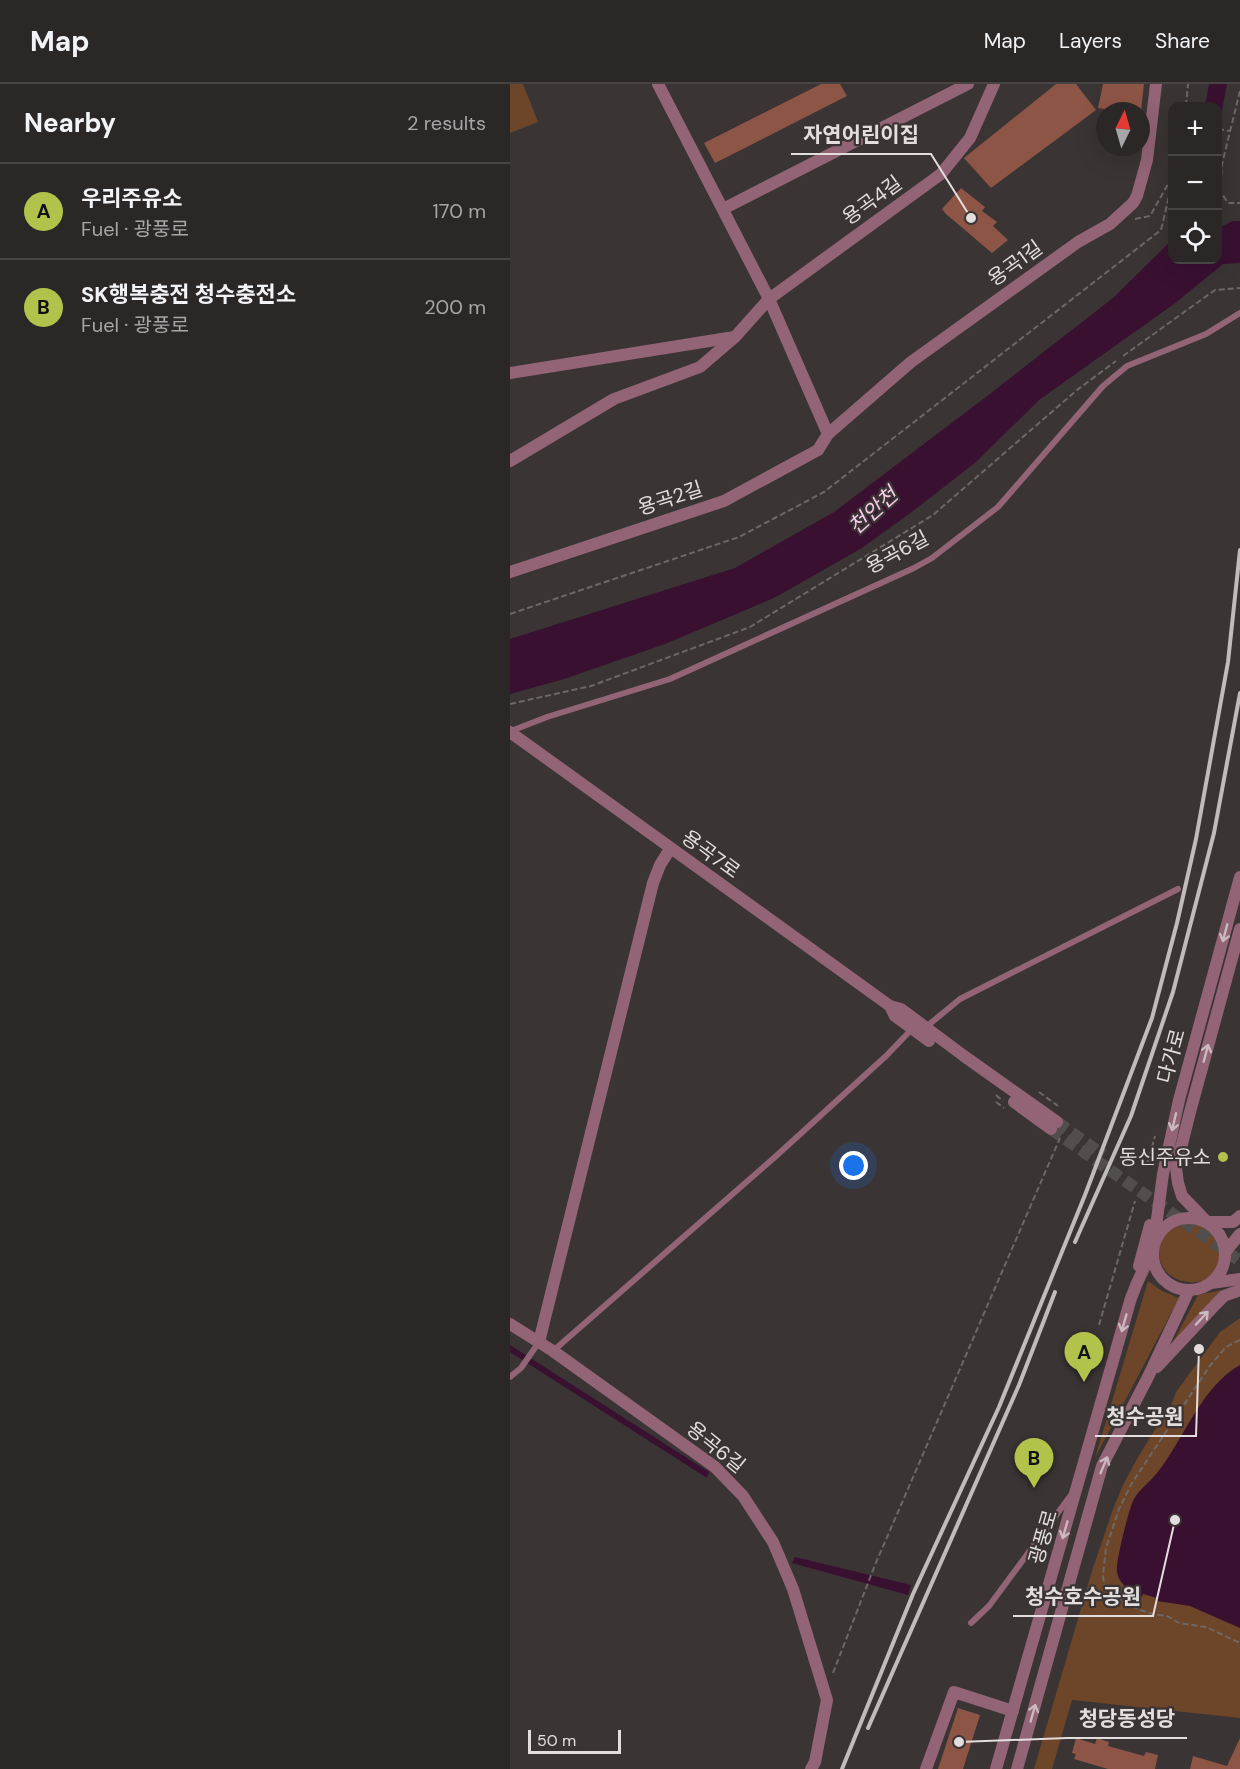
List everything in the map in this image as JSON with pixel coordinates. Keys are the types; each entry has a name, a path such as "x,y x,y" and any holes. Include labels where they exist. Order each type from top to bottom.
{"street":[{"path":"658,84 769,299 828,434"},
{"path":"723,209 968,84"},
{"name":"용곡4길","path":"769,299 941,174 970,138 994,84"},
{"name":"용곡1길","path":"828,434 911,362 1077,242 1110,224 1133,204 1147,160 1156,84"},
{"path":"510,461 614,399 700,367 735,337 769,299"},
{"path":"510,373 735,337"},
{"name":"용곡2길","path":"510,572 724,501 818,450 828,434"},
{"name":"용곡7로","path":"510,731 890,1006 895,1016 919,1028 1057,1127"},
{"path":"536,1346 653,883 670,849"},
{"name":"다가로","path":"1154,1249 1163,1174 1179,1101 1240,877"},
{"name":"다가로","path":"1208,1222 1182,1196 1176,1168 1240,929"},
{"path":"1131,1298 1163,1174"},
{"path":"1208,1222 1232,1243 1220,1274 1211,1283 1189,1290 1177,1288 1166,1282 1158,1272 1154,1261 1157,1238 1164,1228 1173,1221 1185,1218 1196,1218 1208,1222 1233,1221 1240,1216"},
{"name":"광풍로","path":"996,1769 1131,1298 1154,1249"},
{"path":"1211,1283 1240,1279"},
{"name":"광풍로","path":"1017,1769 1102,1466 1189,1290"},
{"path":"1148,1377 1224,1296 1240,1290"},
{"name":"용곡6길","path":"510,1324 536,1346 553,1351 715,1467 743,1496 773,1542 793,1589 826,1696"},
{"path":"926,1769 954,1692 1013,1711"},
{"path":"811,1769 815,1762 826,1696"}],"lane":[{"name":"용곡6길","path":"510,731 547,717 670,680 932,558 998,507 1103,386 1127,366 1206,334 1240,313"},
{"path":"553,1351 919,1028 960,999 1178,889"},
{"path":"510,1377 521,1368 536,1346"},
{"path":"971,1623 989,1606 1077,1487"}],"path":[{"path":"1186,102 1188,84"},
{"path":"1240,91 1222,164 1220,191 1228,203 1240,203"},
{"path":"1222,130 1230,130"},
{"path":"1130,220 1150,216 1168,185"},
{"path":"510,614 739,537 824,492 1161,230 1168,203"},
{"path":"510,704 591,686 750,627 933,515 1077,390 1215,290 1240,288"},
{"path":"1039,1092 1058,1106"},
{"path":"826,1696 875,1565 1057,1127"},
{"path":"1147,1164 1155,1136"},
{"path":"1099,1325 1135,1201"},
{"path":"1240,1340 1226,1347 1209,1367 1132,1483 1119,1509 1106,1548 1103,1575 1104,1585 1109,1591 1140,1610 1167,1616 1179,1623 1206,1627 1240,1642"}],"shaded area":[{"path":"510,84 523,84 538,122 510,133"},
{"path":"1191,1223 1210,1228 1221,1246 1221,1255 1216,1270 1209,1278 1198,1282 1186,1282 1175,1278 1165,1271 1160,1260 1160,1246 1164,1236 1176,1227"},
{"path":"1148,1281 1162,1291 1179,1298 1095,1458"},
{"path":"1222,1290 1172,1344 1198,1295"},
{"path":"1240,1318 1240,1718 1072,1700 1052,1769 1034,1769 1092,1571 1123,1485 1173,1401 1176,1392 1220,1332"}],"water":[{"path":"1209,84 1227,84 1222,110 1222,102 1206,102"},
{"name":"천안천","path":"1233,221 1240,221 1240,263 1223,264 1174,304 1039,400 976,462 862,548 774,598 665,644 564,679 510,694 510,639 735,568 834,512 1113,298 1168,244 1168,264 1222,264 1222,226"},
{"path":"510,1345 709,1472 707,1478 510,1352"},
{"path":"1240,1365 1240,1628 1190,1606 1157,1601 1157,1598 1143,1594 1142,1597 1123,1584 1118,1577 1117,1567 1120,1548 1135,1497 1157,1473 1214,1387"},
{"path":"795,1557 911,1585 908,1595 792,1563"}],"building":[{"path":"821,84 840,84 847,96 715,163 704,143"},
{"path":"1056,84 1076,84 1096,110 991,188 964,158"},
{"path":"1103,84 1144,84 1142,102 1099,102"},
{"path":"961,188 985,207 982,211 997,222 993,226 1008,240 992,253 942,209"},
{"path":"958,1708 980,1715 963,1769 938,1769"},
{"path":"1076,1738 1095,1744 1097,1738 1109,1742 1108,1746 1144,1756 1146,1752 1158,1755 1155,1769 1108,1769 1074,1759 1076,1754 1072,1753"},
{"path":"1240,1738 1240,1769 1190,1769 1193,1756 1227,1766"}],"tunnel":[{"path":"1057,1122 1103,1155"},
{"path":"1051,1129 1240,1261"}],"railway":[{"path":"842,1769 913,1594 999,1407 1085,1195 1152,1018 1196,839 1228,662 1240,550"},
{"path":"1075,1242 1131,1116 1173,992 1214,833 1240,693"},
{"path":"868,1728 1019,1385 1055,1292"}],"place":[{"name":"자연어린이집","path":"971,218"},
{"name":"동신주유소","path":"1223,1157"},
{"name":"청수공원","path":"1199,1349"},
{"name":"우리주유소","path":"1084,1382"},
{"name":"SK행복충전 청수충전소","path":"1034,1488"},
{"name":"청수호수공원","path":"1175,1520"},
{"name":"청당동성당","path":"959,1742"}]}
